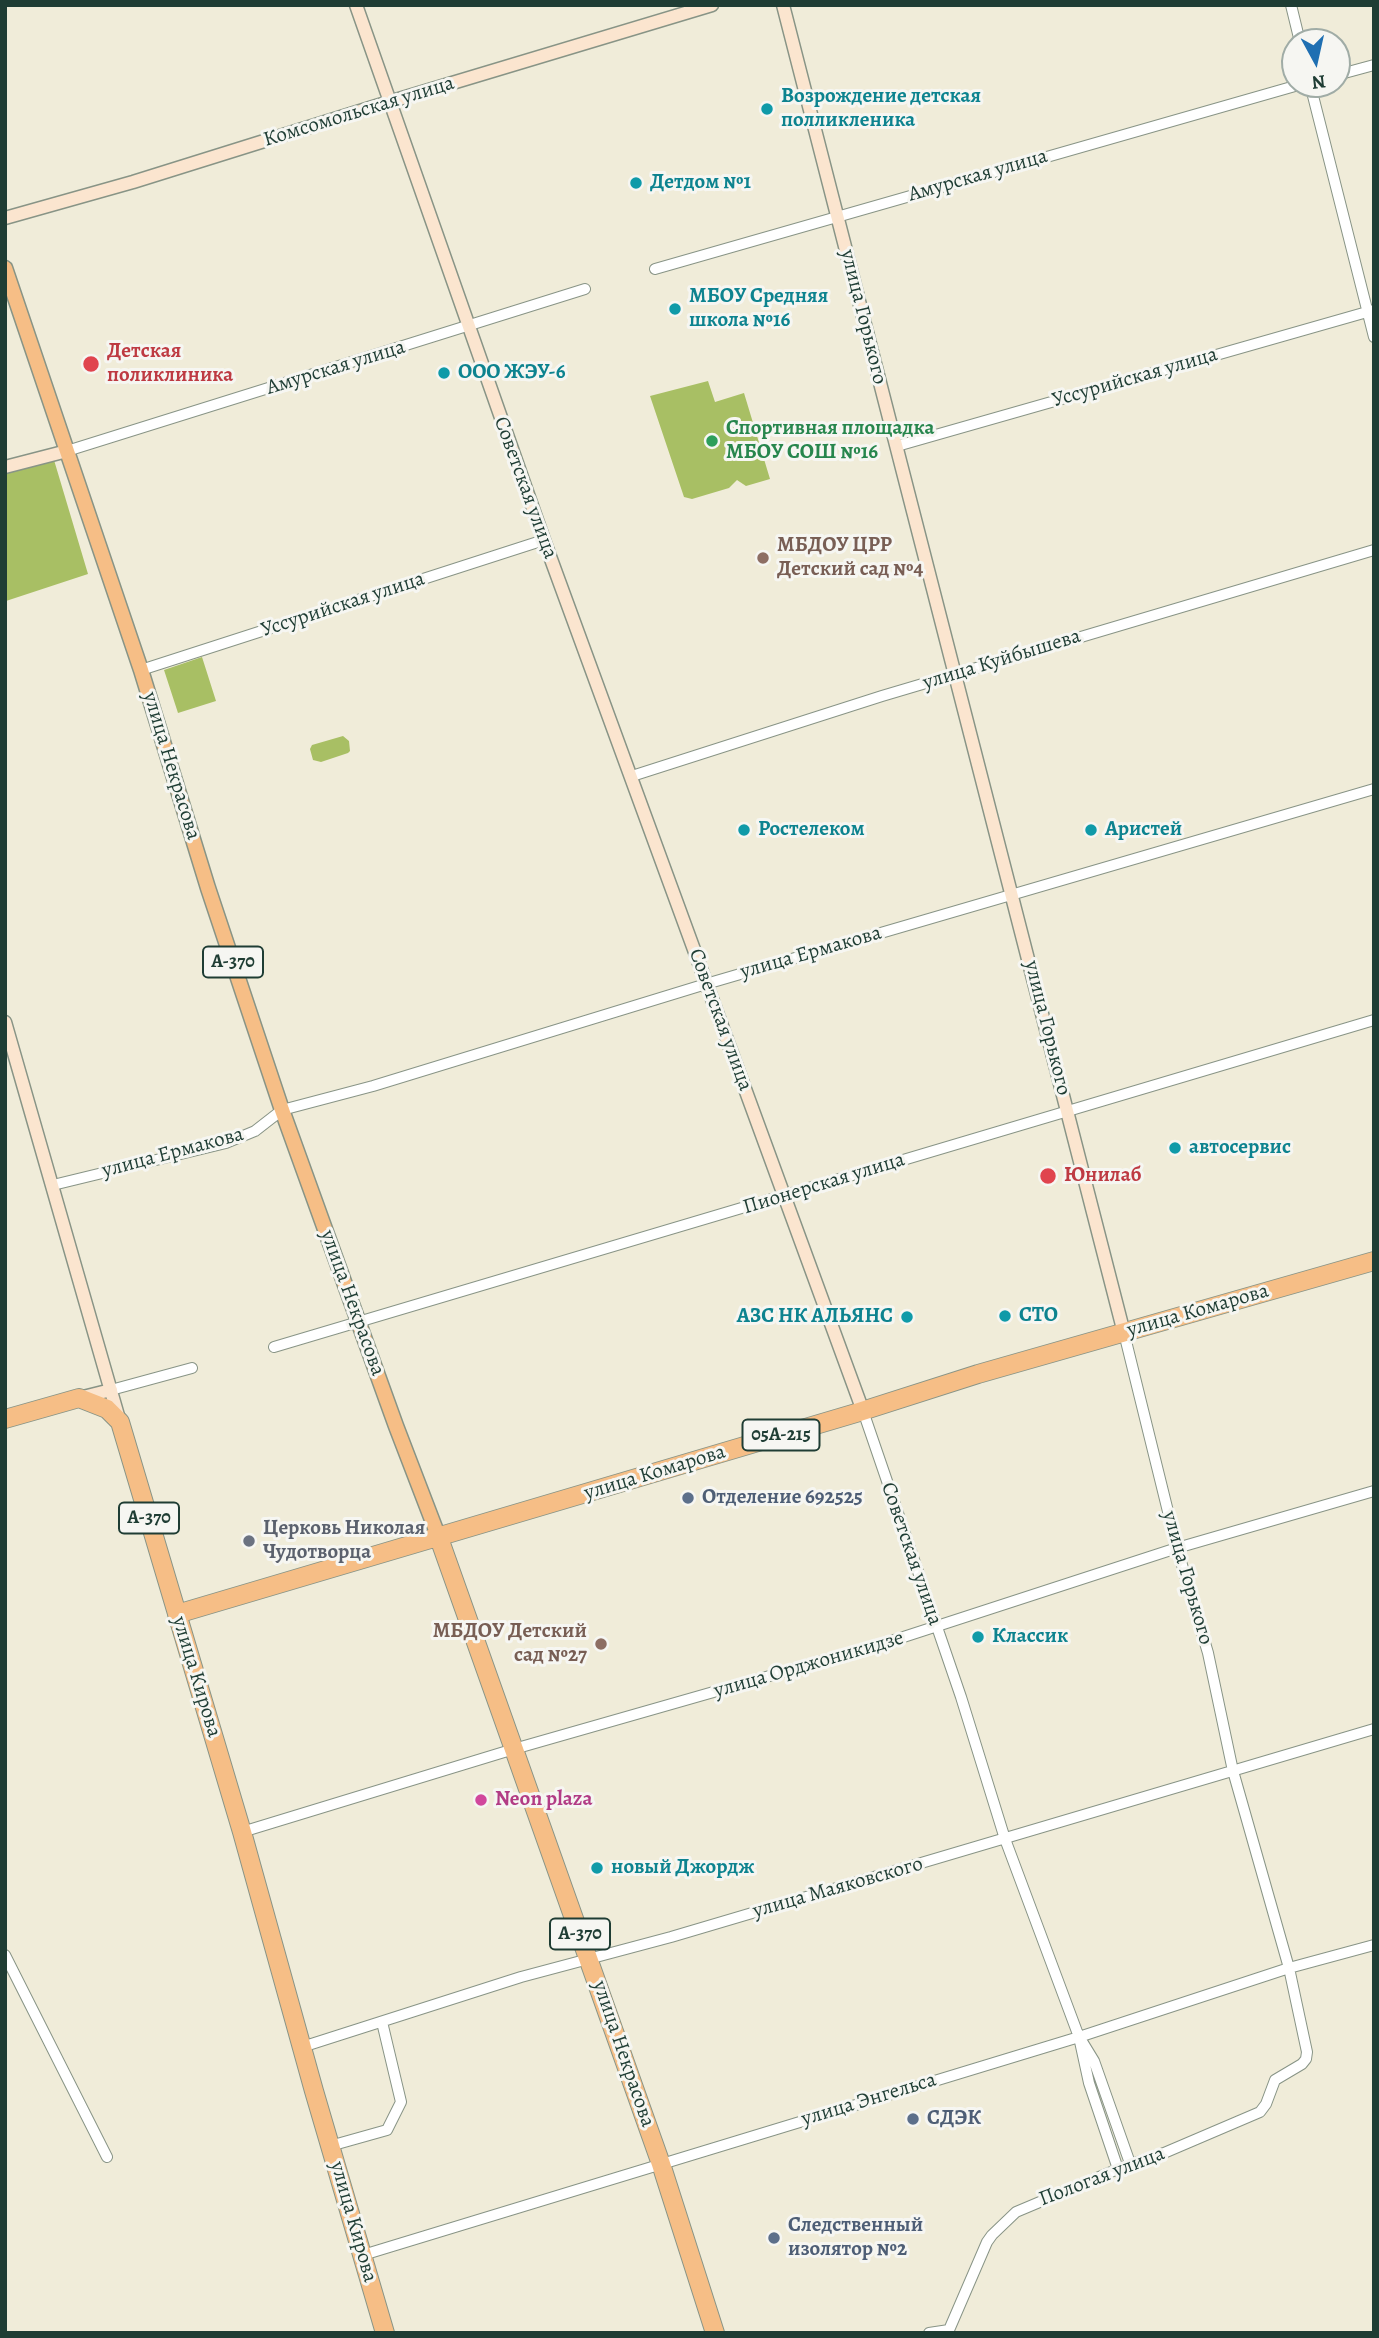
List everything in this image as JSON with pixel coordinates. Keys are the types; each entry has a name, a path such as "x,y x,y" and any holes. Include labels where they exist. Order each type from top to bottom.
{"highway":[{"name":"улица Комарова","path":"177,1614 863,1411 978,1374 1374,1261"},
{"path":"5,1419 79,1398 107,1409 120,1422"},
{"name":"улица Кирова","path":"120,1422 242,1832 385,2333"},
{"name":"улица Некрасова","path":"439,1538 661,2164 715,2333"}],"main road":[{"name":"Советская улица","path":"356,5 544,540 863,1411"},
{"name":"Комсомольская улица","path":"5,218 163,173 712,5"},
{"name":"улица Горького","path":"783,5 1124,1333"},
{"name":"улица Некрасова","path":"5,268 141,670 208,888 282,1110 439,1538"},
{"name":"Амурская улица","path":"5,467 67,451"},
{"name":"улица Кирова","path":"5,1022 120,1422"},
{"path":"79,1398 111,1390"}],"street":[{"path":"1291,5 1297,28"},
{"path":"1351,71 1374,65"},
{"name":"Амурская улица","path":"655,269 1281,90"},
{"path":"1314,98 1370,310 1374,337"},
{"name":"Амурская улица","path":"67,451 585,289"},
{"name":"Уссурийская улица","path":"897,446 1370,310"},
{"name":"Уссурийская улица","path":"141,670 544,540"},
{"name":"улица Куйбышева","path":"632,776 954,674 1374,550"},
{"name":"улица Ермакова","path":"53,1185 226,1143 255,1131 282,1110 373,1086 706,984 1374,789"},
{"name":"Пионерская улица","path":"274,1347 1374,1020"},
{"name":"улица Горького","path":"1124,1333 1177,1548 1208,1653 1233,1771 1289,1968 1307,2052"},
{"path":"111,1390 192,1368"},
{"name":"Советская улица","path":"863,1411 961,1697 1005,1839 1079,2037 1089,2082 1118,2169"},
{"name":"улица Орджоникидзе","path":"242,1832 514,1749 936,1627 1177,1548 1374,1491"},
{"name":"улица Маяковского","path":"302,2047 521,1977 1005,1839 1374,1729"},
{"name":"улица Энгельса","path":"363,2255 1079,2037 1289,1968 1374,1945"},
{"path":"5,1955 107,2157"},
{"path":"330,2146 387,2130 401,2102 382,2022"},
{"name":"Советская улица","path":"1079,2037 1094,2061 1131,2166"},
{"name":"Пологая улица","path":"929,2333 951,2331 987,2242 1008,2218 1023,2207 1131,2166 1260,2112 1275,2080 1302,2064 1307,2052"}],"green space":[{"name":"Спортивная площадка МБОУ СОШ №16","path":"708,381 715,402 744,393 770,479 746,486 737,480 729,488 692,499 684,497 650,396"},
{"path":"54,460 88,574 6,601 5,474"},
{"path":"202,657 216,701 178,713 164,670"},
{"path":"343,736 349,741 348,753 321,762 313,760 310,749 312,745"}],"place":[{"name":"Возрождение детская полликленика","path":"767,109"},
{"name":"Детдом №1","path":"636,183"},
{"name":"МБОУ Средняя школа №16","path":"675,309"},
{"name":"Детская поликлиника","path":"91,364"},
{"name":"ООО ЖЭУ-6","path":"444,373"},
{"name":"Спортивная площадка МБОУ СОШ №16","path":"712,441"},
{"name":"МБДОУ ЦРР Детский сад №4","path":"763,558"},
{"name":"Ростелеком","path":"744,830"},
{"name":"Аристей","path":"1091,830"},
{"name":"автосервис","path":"1175,1148"},
{"name":"Юнилаб","path":"1048,1176"},
{"name":"СТО","path":"1005,1316"},
{"name":"АЗС НК АЛЬЯНС","path":"907,1317"},
{"name":"Отделение 692525","path":"688,1498"},
{"name":"Церковь Николая Чудотворца","path":"249,1541"},
{"name":"Классик","path":"978,1637"},
{"name":"МБДОУ Детский сад №27","path":"601,1644"},
{"name":"Neon plaza","path":"481,1800"},
{"name":"новый Джордж","path":"597,1868"},
{"name":"СДЭК","path":"913,2119"},
{"name":"Следственный изолятор №2","path":"774,2238"}]}
